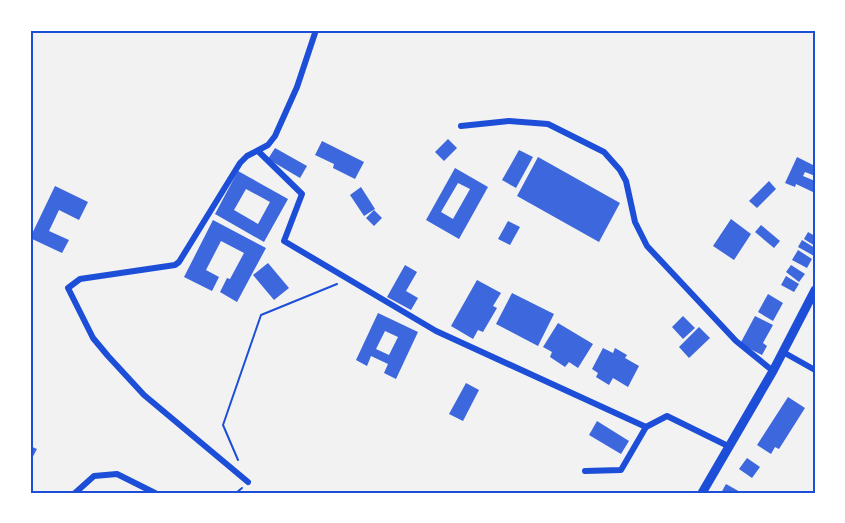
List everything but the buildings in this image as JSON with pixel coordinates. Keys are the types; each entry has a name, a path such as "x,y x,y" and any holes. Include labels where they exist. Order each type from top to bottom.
{"main road":[{"path":"702,493 773,371 815,290"}],"street":[{"path":"248,482 144,395 93,338 68,288 80,279 177,264 182,260 240,163 247,156 268,145 275,136 297,87 316,30"},
{"path":"461,126 509,121 549,124 604,152 620,170 626,181 635,222 647,246 736,341 773,371"},
{"path":"258,152 302,194 284,241 436,331 646,427"},
{"path":"783,352 815,370"},
{"path":"585,471 621,470 646,427 667,416 728,446"},
{"path":"75,493 94,476 117,474 155,493"}],"path":[{"path":"240,463 223,424 261,315 348,279"},
{"path":"236,493 248,482"}]}
